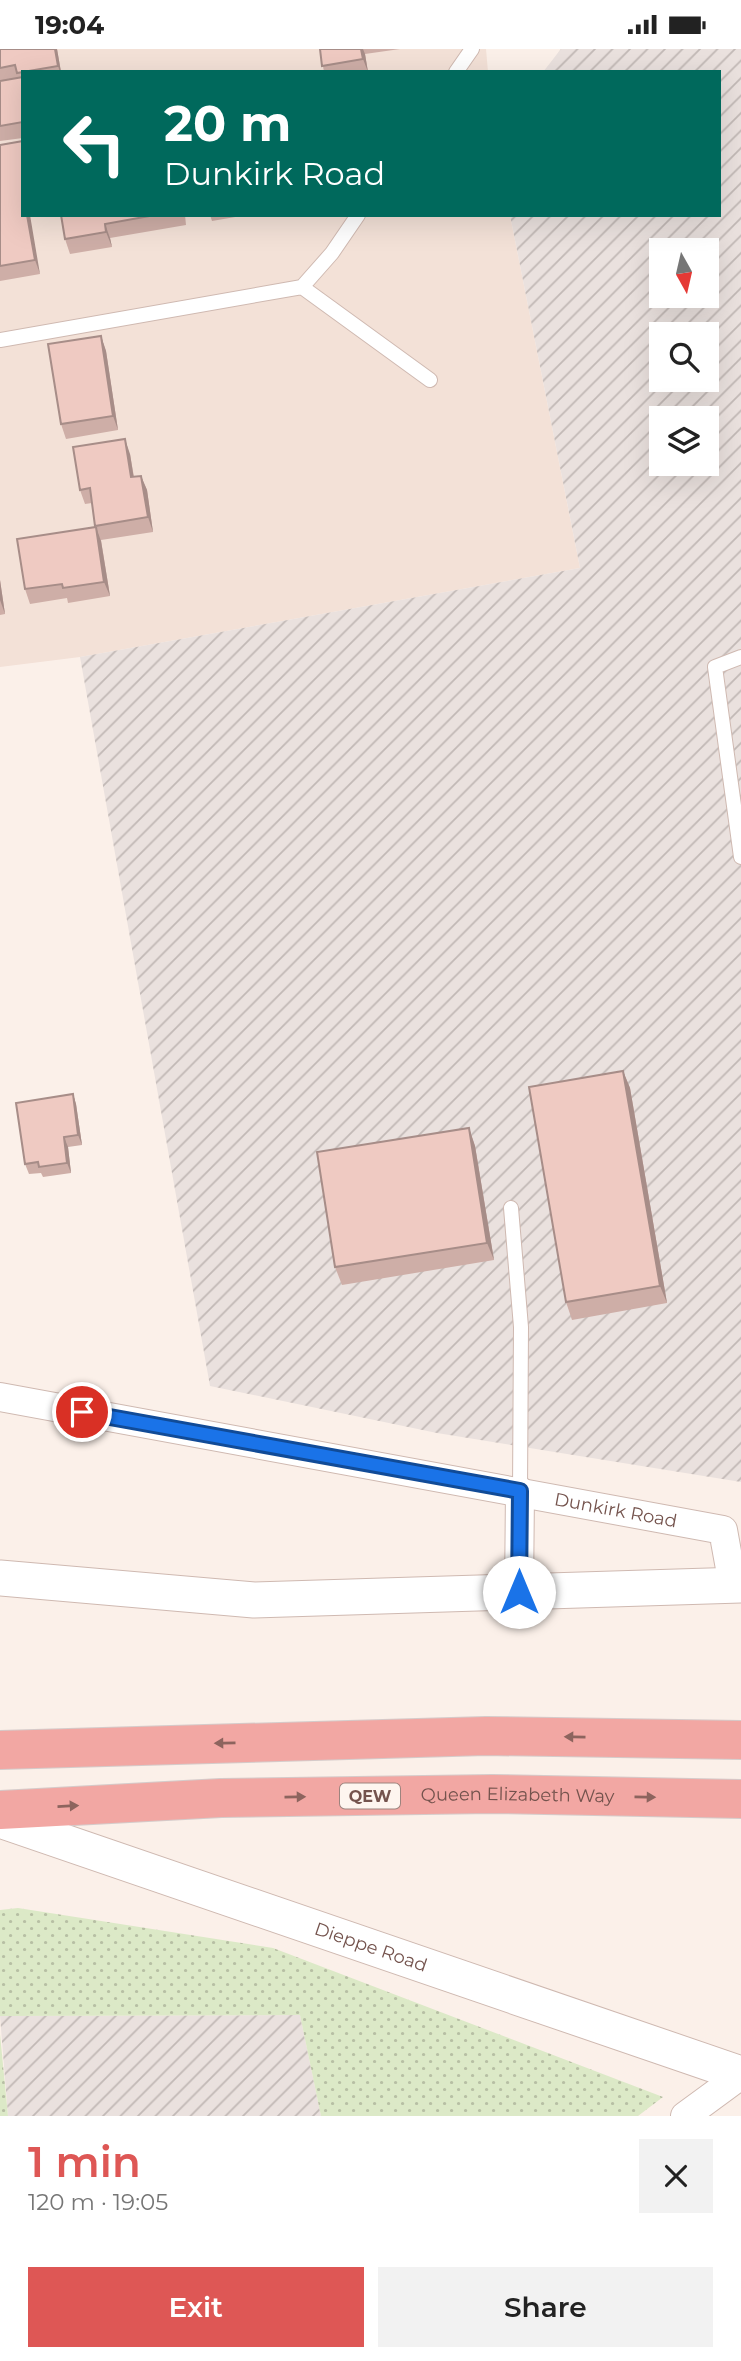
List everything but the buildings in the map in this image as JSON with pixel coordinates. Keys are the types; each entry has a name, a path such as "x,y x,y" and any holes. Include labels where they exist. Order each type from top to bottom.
{"highway":[{"path":"0,1749 486,1736 741,1740"},
{"name":"Queen Elizabeth Way","path":"0,1810 221,1798 451,1795 741,1799"}],"street":[{"name":"Dunkirk Road","path":"0,1397 723,1530 737,1585 254,1600 0,1578"},
{"path":"519,1592 520,1491"},
{"name":"Dieppe Road","path":"0,1820 741,2074"},
{"path":"685,2116 741,2074"}],"lane":[{"path":"457,70 472,49"},
{"path":"0,340 302,287 332,253 357,217"},
{"path":"302,287 430,380"},
{"path":"741,657 715,667 741,857"},
{"path":"511,1208 522,1338 520,1491"}],"shaded area":[{"path":"0,49 486,49 488,70 21,70 21,217 510,217 580,568 80,657 0,667"},
{"path":"561,49 741,49 741,1482 437,1433 210,1386 80,657 580,568 510,217 721,217 721,70 545,70"},
{"path":"300,2015 321,2116 8,2116 0,2016"}],"green space":[{"path":"18,1908 273,1948 663,2097 638,2116 321,2116 300,2015 0,2016 0,1910"},
{"path":"0,2034 8,2116 0,2116"}],"route":[{"path":"82,1412 520,1491 519,1592"}]}
